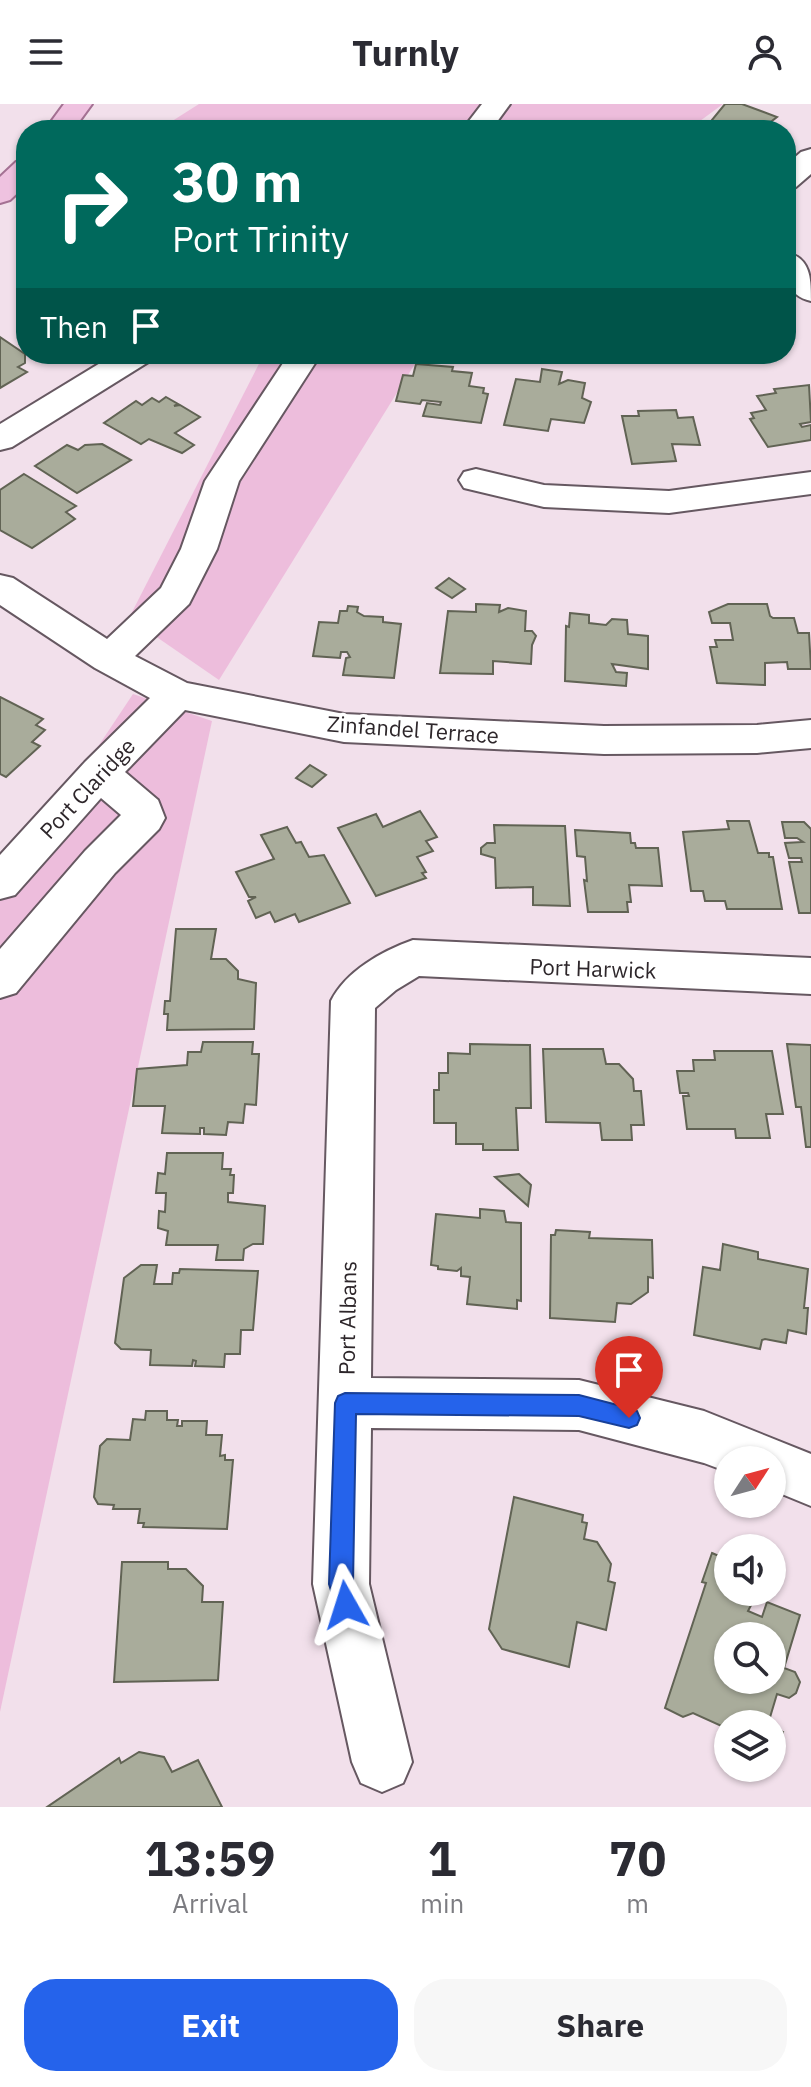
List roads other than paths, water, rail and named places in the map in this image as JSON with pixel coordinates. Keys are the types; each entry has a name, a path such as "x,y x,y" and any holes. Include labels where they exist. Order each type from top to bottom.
{"main road":[{"path":"0,194 16,178"}],"street":[{"path":"484,120 496,104"},
{"path":"796,172 811,158"},
{"path":"796,273 811,292"},
{"path":"0,439 122,364"},
{"path":"109,659 176,595 199,549 222,481 298,364"},
{"path":"476,480 544,496 669,502 811,483"},
{"name":"Zinfandel Terrace","path":"0,587 109,659 177,695 344,728 604,740 757,739 811,734"},
{"name":"Port Claridge","path":"0,883 99,773 177,695"},
{"path":"0,980 100,862 144,818 143,811 99,773"},
{"name":"Port Harwick","path":"380,977 413,958 811,976"},
{"name":"Port Albans","path":"380,977 353,1001 341,1584 382,1762"},
{"path":"345,1403 579,1405 704,1437 727,1446"},
{"path":"786,1470 811,1480"}]}
